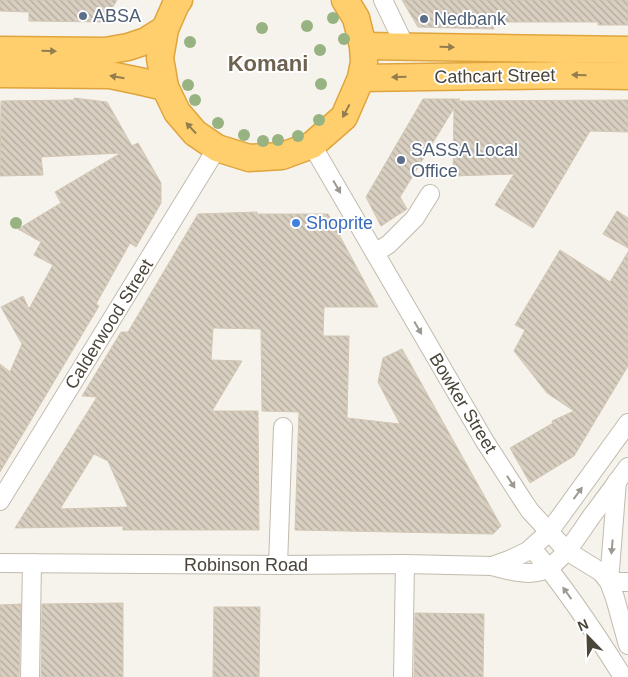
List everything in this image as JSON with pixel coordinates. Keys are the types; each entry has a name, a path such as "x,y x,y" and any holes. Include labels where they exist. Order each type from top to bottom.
{"highway":[{"path":"179,0 164,29 160,58 165,87 177,112 194,133 218,148 249,158 282,156 312,145 344,117 361,78 364,62 363,46 356,18 345,0"},
{"path":"0,50 105,51 128,47 146,41 164,29"},
{"name":"Cathcart Street","path":"363,46 628,50"},
{"path":"0,74 110,75 165,87"},
{"name":"Cathcart Street","path":"361,78 628,76"}],"street":[{"path":"383,0 405,46"},
{"name":"Bowker Street","path":"312,145 484,440 522,499 567,550 601,572 609,582 628,645"},
{"name":"Calderwood Street","path":"0,501 218,148"},
{"path":"375,254 389,244 415,218 430,194"},
{"path":"492,566 523,555 550,532 628,424"},
{"path":"278,565 283,427"},
{"path":"492,566 506,570 532,573 549,568 567,550 628,466"},
{"path":"618,481 609,582 628,582"},
{"path":"532,548 579,609 623,677"},
{"name":"Robinson Road","path":"0,563 492,566"},
{"path":"30,677 32,564"},
{"path":"403,677 405,564"}],"building":[{"path":"0,0 117,0 104,22 29,21 29,12 0,11"},
{"path":"402,0 628,0 628,25 598,25 598,22 491,22 494,29 418,27"},
{"path":"74,98 107,102 132,146 138,143 161,183 161,203 136,247 130,243 96,304 99,306 0,472 0,364 10,372 22,344 1,307 23,296 29,309 53,265 34,255 41,242 18,229 61,203 55,192 121,153 41,157 43,175 0,176 1,101 74,100"},
{"path":"423,99 460,99 458,101 628,100 628,132 590,131 533,228 495,205 514,174 453,176 454,108 400,197 407,209 381,226 366,197"},
{"path":"617,211 628,218 628,248 603,234"},
{"path":"257,212 257,214 328,214 378,307 324,307 323,336 349,336 347,418 400,424 378,382 383,358 402,349 501,526 493,534 295,530 299,412 262,411 261,329 213,328 211,360 242,361 212,411 258,411 259,530 123,530 123,526 15,528 97,397 82,396 121,332 128,332 198,214","holes":["94,454 108,461 128,507 60,509"]},
{"path":"560,250 610,282 628,252 628,366 574,456 530,483 510,448 553,423 552,421 574,411 547,393 514,351 525,330 515,325"},
{"path":"123,603 123,677 41,677 42,604"},
{"path":"21,604 19,677 0,677 0,605"},
{"path":"214,607 260,607 259,677 213,677"},
{"path":"415,613 484,614 483,677 414,677"}],"place":[{"name":"ABSA","path":"83,16"},
{"name":"Nedbank","path":"424,19"},
{"name":"SASSA Local Office","path":"401,160"},
{"name":"Shoprite","path":"296,223"}],"district":[{"name":"Komani","path":"268,63"}]}
